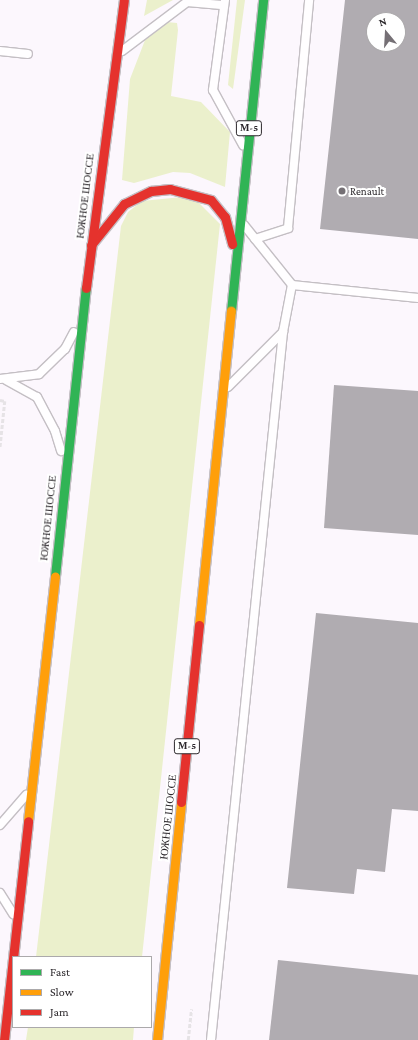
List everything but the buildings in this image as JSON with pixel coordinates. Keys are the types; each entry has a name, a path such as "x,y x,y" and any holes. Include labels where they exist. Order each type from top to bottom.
{"main road":[{"name":"ЮЖНОЕ ШОССЕ","path":"13,956 30,790 91,245 114,58 124,0"},
{"name":"ЮЖНОЕ ШОССЕ","path":"157,1040 235,256 263,0"},
{"path":"91,245 124,204 151,191 170,189 211,200 225,217 235,256"},
{"name":"ЮЖНОЕ ШОССЕ","path":"4,1040 12,966"}],"lane":[{"path":"255,239 288,228 309,0"},
{"path":"114,58 135,39 187,1 224,3 213,90 246,151"},
{"path":"0,51 28,54"},
{"path":"239,220 292,285 418,298"},
{"path":"211,1040 283,332 292,285"},
{"path":"3,379 29,378 52,364 83,316"},
{"path":"222,394 283,332"},
{"path":"3,379 40,402 56,431 65,476"},
{"path":"0,825 30,790"},
{"path":"0,893 17,920"}],"path":[{"path":"0,400 5,401 0,449"},
{"path":"188,1040 192,1009"}],"green space":[{"path":"147,0 173,0 144,16"},
{"path":"237,0 245,0 233,89 228,85"},
{"path":"167,22 177,23 178,30 171,96 201,102 230,132 225,187 190,173 173,172 134,183 122,180 130,79 147,35"},
{"path":"192,196 220,224 142,956 36,956 121,226 128,212 142,201"},
{"path":"28,1028 134,1028 133,1040 26,1040"}],"traffic: fast":[{"path":"231,311 263,0"},
{"path":"55,576 86,288"}],"traffic: slow":[{"path":"199,625 231,311"},
{"path":"28,821 55,576"},
{"path":"157,1040 181,802"}],"traffic: jam":[{"path":"86,288 124,0"},
{"path":"91,245 124,204 151,191 170,189 211,200 225,217 232,244"},
{"path":"181,802 199,625"},
{"path":"13,956 28,821"},
{"path":"4,1040 12,967"}],"place":[{"name":"Renault","path":"342,191"}]}
